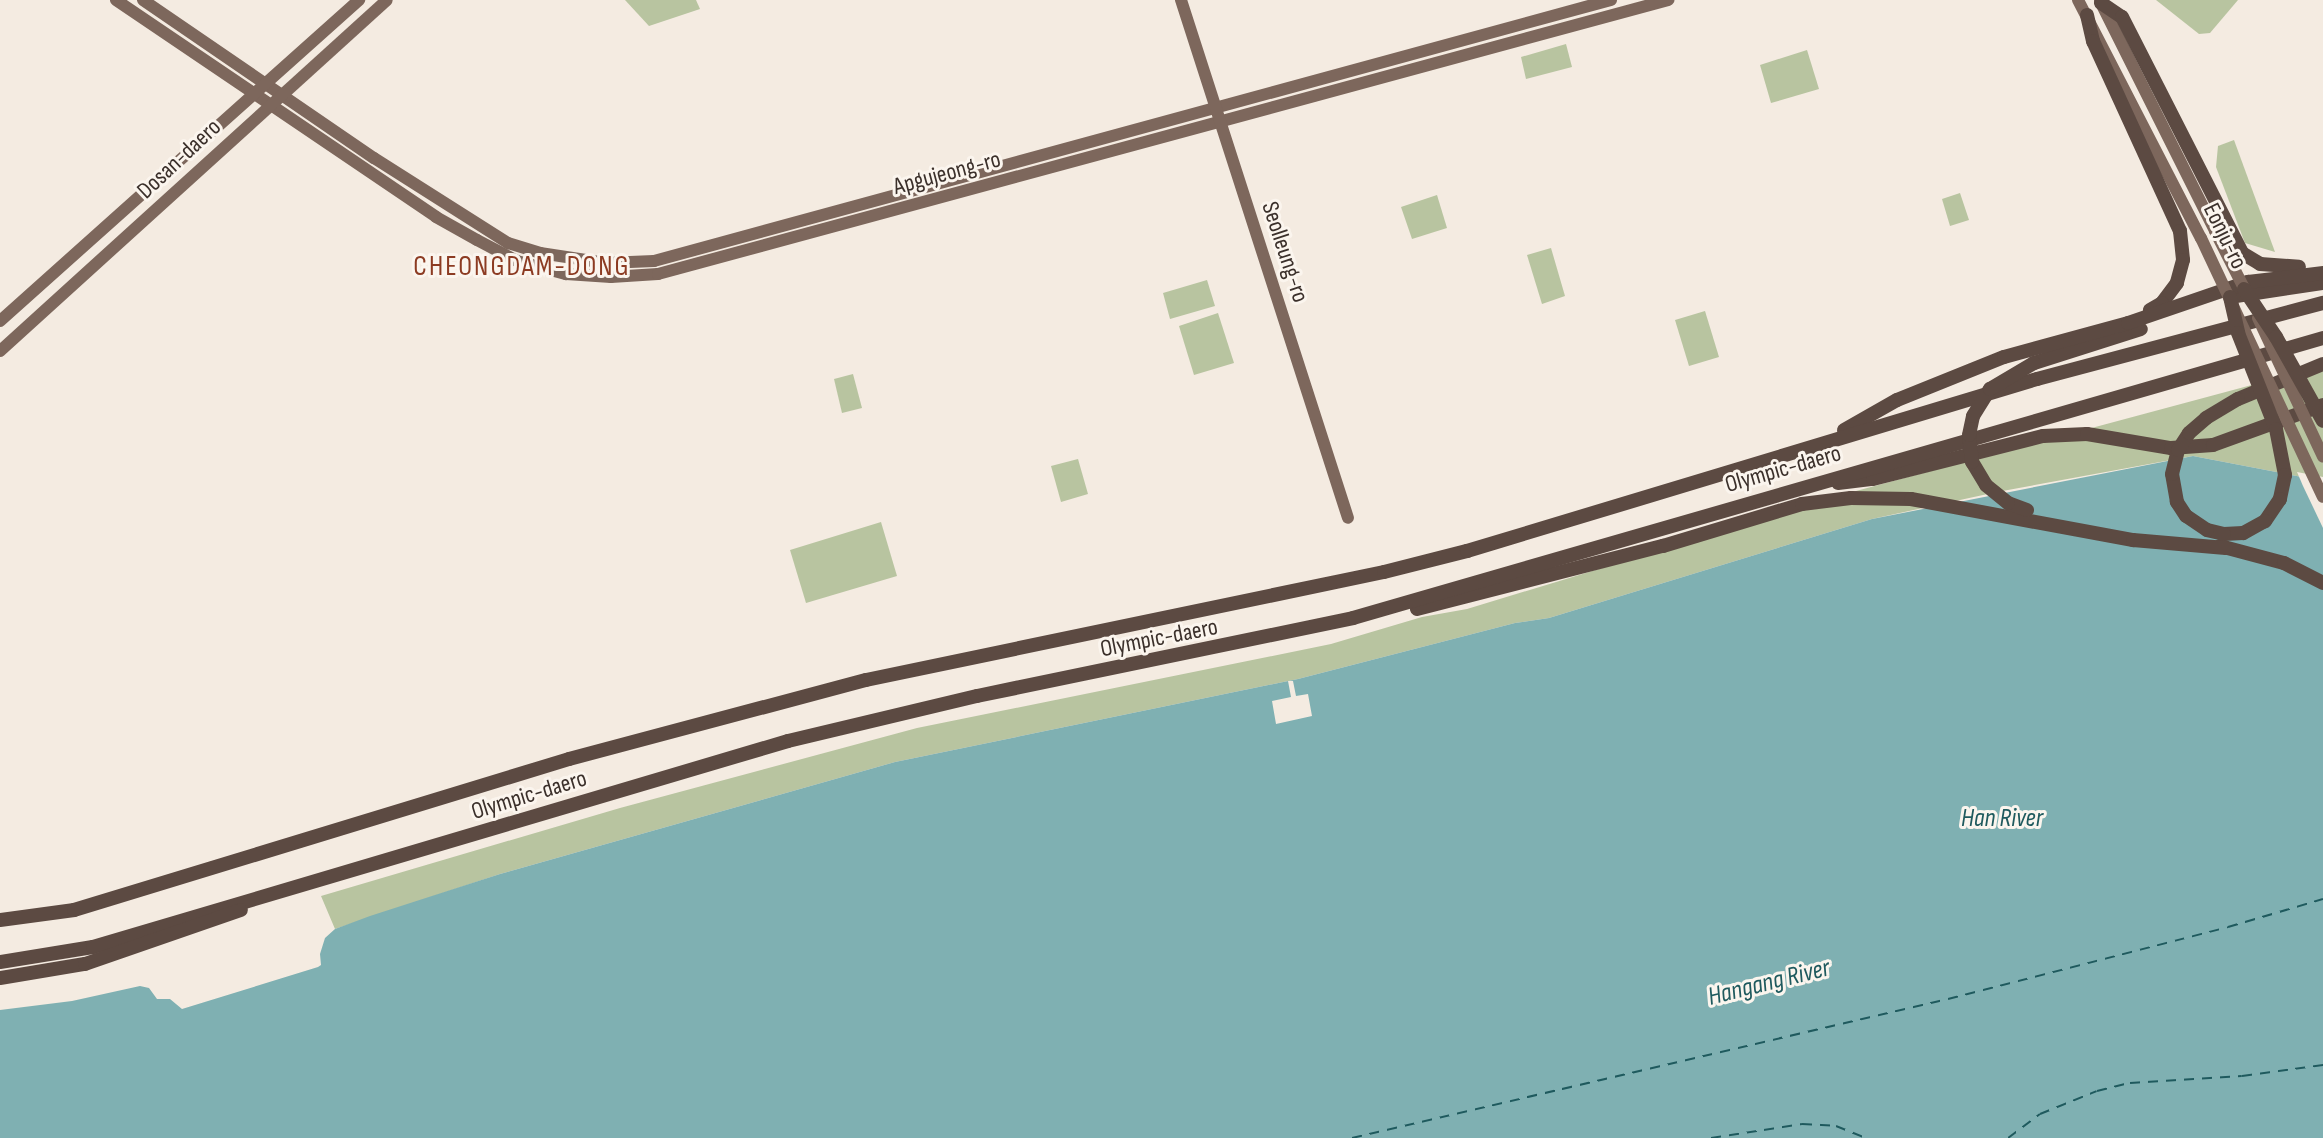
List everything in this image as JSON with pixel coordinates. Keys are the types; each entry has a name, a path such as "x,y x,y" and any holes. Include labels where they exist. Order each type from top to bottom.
{"highway":[{"path":"2100,1 2122,17 2242,253 2260,264 2286,269 2323,264"},
{"path":"2087,15 2093,41 2180,231 2183,260 2177,283 2162,303 2128,323"},
{"path":"1821,442 1897,400 2004,357 2128,323 2248,282 2323,273"},
{"path":"2323,283 2237,296 2034,363 1990,389 1973,416 1969,435 1972,462 1992,491 2008,503 2027,510 2226,548 2284,563 2323,583"},
{"path":"2244,289 2276,337 2323,421"},
{"path":"2230,297 2238,333 2260,389 2265,403 2276,429 2284,484 2272,514 2251,530 2224,534 2199,526 2181,509 2174,493 2173,466 2183,441 2197,426 2226,406 2253,392 2263,388 2273,383 2322,364"},
{"name":"Olympic-daero","path":"0,920 74,910 569,759 866,680 1384,572 1453,554 2037,379 2323,303"},
{"name":"Olympic-daero","path":"0,962 93,947 788,741 977,696 1353,618 2323,338"},
{"path":"1791,490 1873,479 2056,435 2087,434 2158,446 2199,447 2245,436 2323,405"},
{"path":"1353,618 1445,604 1802,504 1851,498 1911,499 2133,540 2226,548"},
{"path":"0,978 85,964 220,920 285,890"}],"main road":[{"name":"Apgujeong-ro","path":"116,0 436,217 517,261 566,274 611,277 658,274 1221,124 1668,0"},
{"name":"Apgujeong-ro","path":"143,0 281,95 508,243 540,253 606,263 654,261 1611,0"},
{"name":"Dosan-daero","path":"0,321 359,0"},
{"name":"Dosan-daero","path":"0,351 387,0"},
{"name":"Seolleung-ro","path":"1181,0 1348,518"},
{"name":"Eonju-ro","path":"2078,0 2201,238 2323,497"},
{"name":"Eonju-ro","path":"2100,1 2244,289 2323,457"}],"green space":[{"path":"625,0 696,0 700,9 649,26"},
{"path":"2156,0 2238,0 2210,33 2199,34"},
{"path":"1566,44 1572,67 1526,79 1521,57"},
{"path":"1807,50 1819,89 1771,103 1760,65"},
{"path":"2234,140 2275,252 2245,243 2216,167 2218,146"},
{"path":"1960,193 1969,220 1950,226 1942,199"},
{"path":"1437,195 1447,228 1412,239 1401,207"},
{"path":"1551,248 1565,296 1542,304 1527,255"},
{"path":"1207,280 1215,306 1170,319 1163,293"},
{"path":"1705,311 1719,357 1689,366 1675,320"},
{"path":"1218,313 1234,363 1194,375 1179,326"},
{"path":"2323,366 2323,481 2193,456 1997,492 1872,519 1549,618 1515,623 1298,679 895,762 500,874 335,929 321,896 620,808 917,728 1331,644 1422,617 1467,609 1856,491"},
{"path":"853,374 862,408 842,413 834,379"},
{"path":"1078,459 1088,494 1061,502 1051,466"},
{"path":"881,522 897,576 806,603 790,550"}],"water":[{"name":"Han River","path":"2193,456 2323,481 2323,1138 0,1138 0,1010 72,1001 140,986 149,988 157,999 170,999 182,1009 318,967 321,965 320,954 325,938 335,929 370,916 500,874 895,762 1298,679 1515,623 1549,618 1872,519"}],"pier":[{"path":"2297,472 2323,477 2323,528 2303,486"},
{"path":"1288,681 1293,681 1296,696 1308,694 1312,716 1276,724 1272,701 1291,697"}],"ferry route":[{"path":"1352,1138 1948,999 2228,927 2323,899"},
{"path":"2008,1138 2040,1114 2097,1091 2130,1083 2242,1076 2323,1065"},
{"path":"1711,1138 1802,1124 1836,1126 1866,1138"}],"district":[{"name":"CHEONGDAM-DONG","path":"522,267"}],"water label":[{"name":"Hangang River","path":"1769,983"}]}
